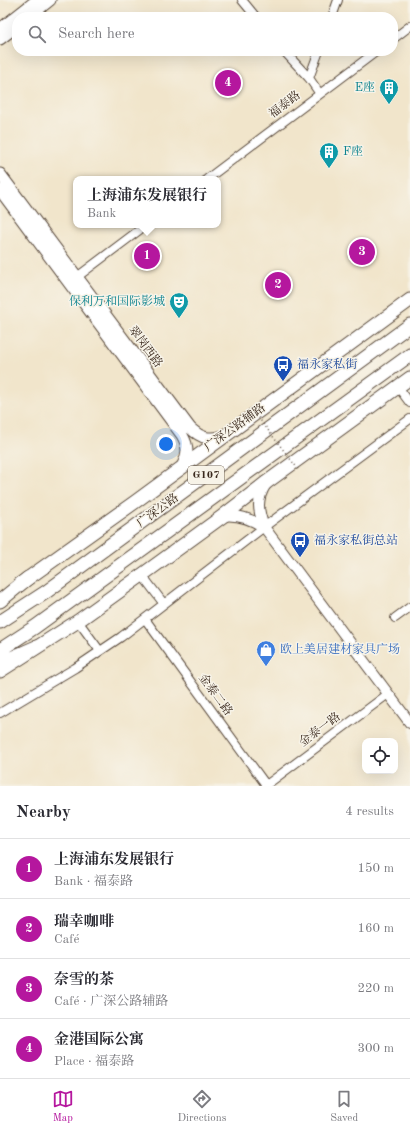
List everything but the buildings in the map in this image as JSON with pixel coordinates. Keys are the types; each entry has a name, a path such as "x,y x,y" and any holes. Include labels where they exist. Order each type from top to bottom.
{"main road":[{"path":"22,12 37,0"},
{"path":"35,12 50,0"},
{"path":"0,29 12,20"},
{"path":"0,39 12,30"},
{"name":"翠岗西路","path":"0,174 77,277 172,414 186,442 186,458 182,467"},
{"name":"翠岗西路","path":"0,190 172,414 197,435 214,439 224,436"},
{"name":"广深公路辅路","path":"0,597 182,467 410,300"},
{"path":"397,335 410,322"},
{"name":"广深公路","path":"0,622 46,592 410,325"},
{"name":"广深公路","path":"0,650 35,627 410,355"},
{"path":"0,671 78,621 410,378"},
{"path":"0,601 28,578"},
{"path":"0,663 36,647"}],"street":[{"path":"242,0 252,12"},
{"path":"334,12 338,0"},
{"path":"398,35 410,26"},
{"path":"289,56 309,78 320,94"},
{"path":"309,78 317,56"},
{"name":"福泰路","path":"211,176 370,56"},
{"path":"77,277 142,228"},
{"path":"398,387 410,403"},
{"path":"0,712 70,671 145,619 264,527 410,419"},
{"path":"267,482 262,490 259,502 260,514 264,527 410,723"},
{"path":"223,516 241,516 264,527"},
{"path":"142,575 164,604"},
{"path":"395,618 410,607"},
{"name":"金泰二路","path":"145,619 266,786"},
{"path":"78,621 100,651"},
{"name":"金泰一路","path":"266,786 388,694"}],"path":[{"path":"251,408 298,469"}],"place":[{"name":"金港国际公寓","path":"228,83"},
{"name":"E座","path":"389,105"},
{"name":"F座","path":"329,169"},
{"name":"奈雪的茶","path":"362,252"},
{"name":"上海浦东发展银行","path":"147,256"},
{"name":"瑞幸咖啡","path":"278,285"},
{"name":"保利万和国际影城","path":"179,319"},
{"name":"福永家私街","path":"283,382"},
{"name":"福永家私街总站","path":"300,558"},
{"name":"欧上美居建材家具广场","path":"266,667"}]}
